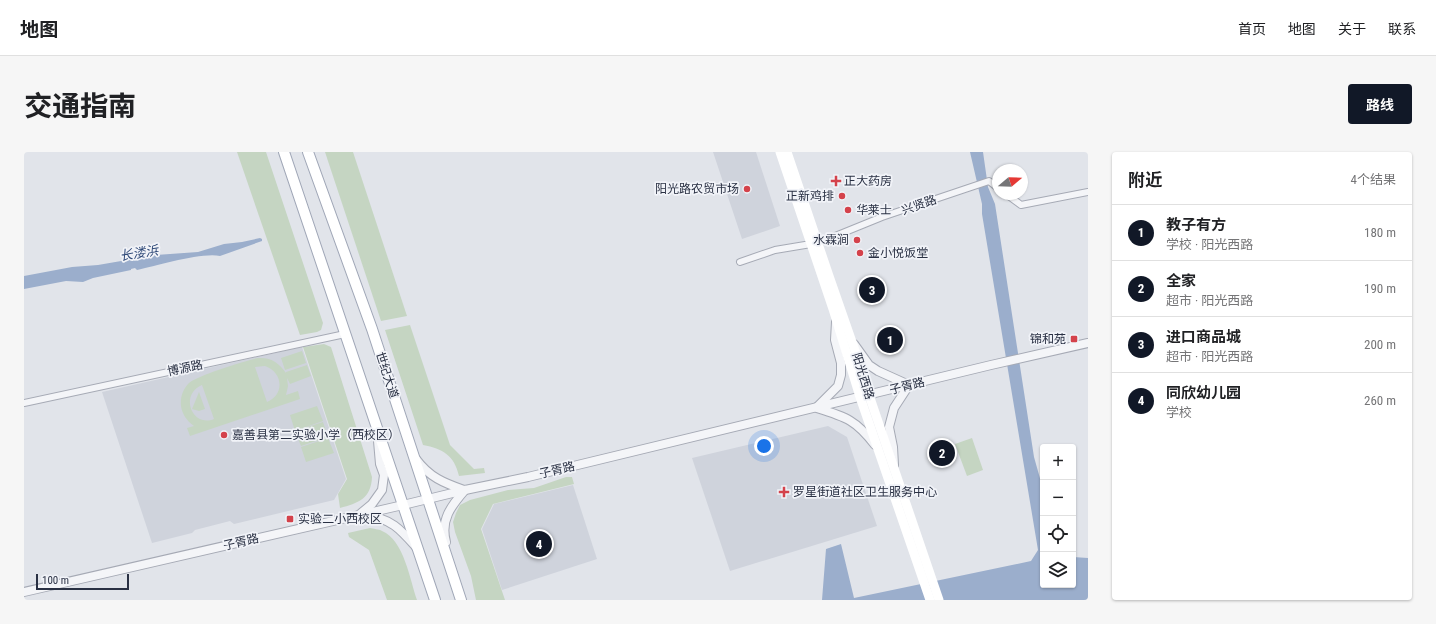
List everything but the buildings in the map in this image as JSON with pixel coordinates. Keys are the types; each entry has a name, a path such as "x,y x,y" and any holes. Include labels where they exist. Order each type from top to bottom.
{"main road":[{"path":"284,152 435,600"},
{"name":"世纪大道","path":"308,152 372,329 461,600"},
{"name":"阳光西路","path":"780,152 868,385 864,396 878,449 925,571 939,600"},
{"name":"阳光西路","path":"787,152 836,322 864,396 895,469 925,571 930,600"}],"street":[{"name":"兴贤路","path":"740,262 775,250 814,244 882,217 989,181 992,183"},
{"path":"1014,200 1021,205 1088,192"},
{"path":"836,322 834,340 841,363 841,375 838,386 816,408 842,416 855,423 866,433 878,449"},
{"name":"博源路","path":"24,403 345,334"},
{"path":"852,342 869,365 878,371 909,385 894,408 889,427 895,469"},
{"name":"子胥路","path":"24,592 358,516 465,490 528,477 1088,343"},
{"path":"358,516 372,504 382,490 384,475 380,464 377,429"},
{"path":"414,456 430,474 445,483 465,490 453,503 448,511 445,521 444,534 451,567"},
{"path":"358,516 375,517 387,520 405,535 417,549"}],"shaded area":[{"name":"阳光路农贸市场","path":"713,152 756,152 780,226 742,239"},
{"name":"嘉善县第二实验小学（西校区）","path":"302,347 346,479 334,500 234,524 230,521 195,530 192,533 152,543 102,392"},
{"name":"罗星街道社区卫生服务中心","path":"828,426 847,437 877,526 730,571 692,458"},
{"path":"573,485 597,559 502,590 482,529 494,504"}],"green space":[{"path":"237,152 266,152 323,323 321,330 317,332 300,335"},
{"path":"325,152 353,152 407,316 381,321"},
{"path":"410,325 450,445 474,469 484,468 485,473 459,476 454,463 447,454 423,445 385,330"},
{"path":"324,344 331,347 372,477 369,490 362,499 358,502 340,508 338,494 347,479 303,347"},
{"path":"302,351 306,363 285,370 281,358"},
{"path":"263,358 271,360 280,366 286,373 307,365 311,376 290,384 287,378 288,386 286,395 298,391 300,399 190,436 187,428 194,426 185,417 181,406 182,396 187,385 201,376 252,359","holes":["265,366 275,373 280,384 277,394 273,399 267,402 255,367","202,385 214,419 206,421 194,415 190,403 191,396 195,390"]},
{"path":"199,392 205,409 199,411 192,409"},
{"path":"317,406 323,421 295,431 290,415"},
{"path":"323,422 328,437 301,446 295,431"},
{"path":"328,438 334,453 306,462 301,447"},
{"path":"972,438 983,470 967,476 955,444"},
{"path":"566,477 572,477 574,484 493,504 481,529 505,600 476,600 471,576 455,532 453,522 460,505 470,500 508,490 534,488"},
{"path":"370,528 382,531 390,536 396,543 405,561 417,600 387,600 369,550 349,537 348,533"}],"water":[{"path":"970,152 983,152 988,187 992,200 995,204 1034,457 1040,478 1040,588 1076,588 1076,557 1088,558 1088,600 822,600 826,549 841,544 854,598 1031,561 1038,550 982,214 982,204"},
{"path":"260,238 262,241 220,256 202,256 137,270 135,268 93,278 83,282 66,281 24,289 24,276 72,267 98,265 156,255 198,252 224,244"}],"place":[{"name":"正大药房","path":"836,181"},
{"name":"阳光路农贸市场","path":"747,189"},
{"name":"正新鸡排","path":"842,196"},
{"name":"华莱士","path":"848,210"},
{"name":"水霖涧","path":"857,240"},
{"name":"金小悦饭堂","path":"860,253"},
{"name":"进口商品城","path":"872,290"},
{"name":"锦和苑","path":"1074,339"},
{"name":"教子有方","path":"890,340"},
{"name":"嘉善县第二实验小学（西校区）","path":"224,435"},
{"name":"全家","path":"942,453"},
{"name":"罗星街道社区卫生服务中心","path":"784,492"},
{"name":"实验二小西校区","path":"290,519"},
{"name":"同欣幼儿园","path":"539,544"}],"water label":[{"name":"长溇浜","path":"139,253"}]}
